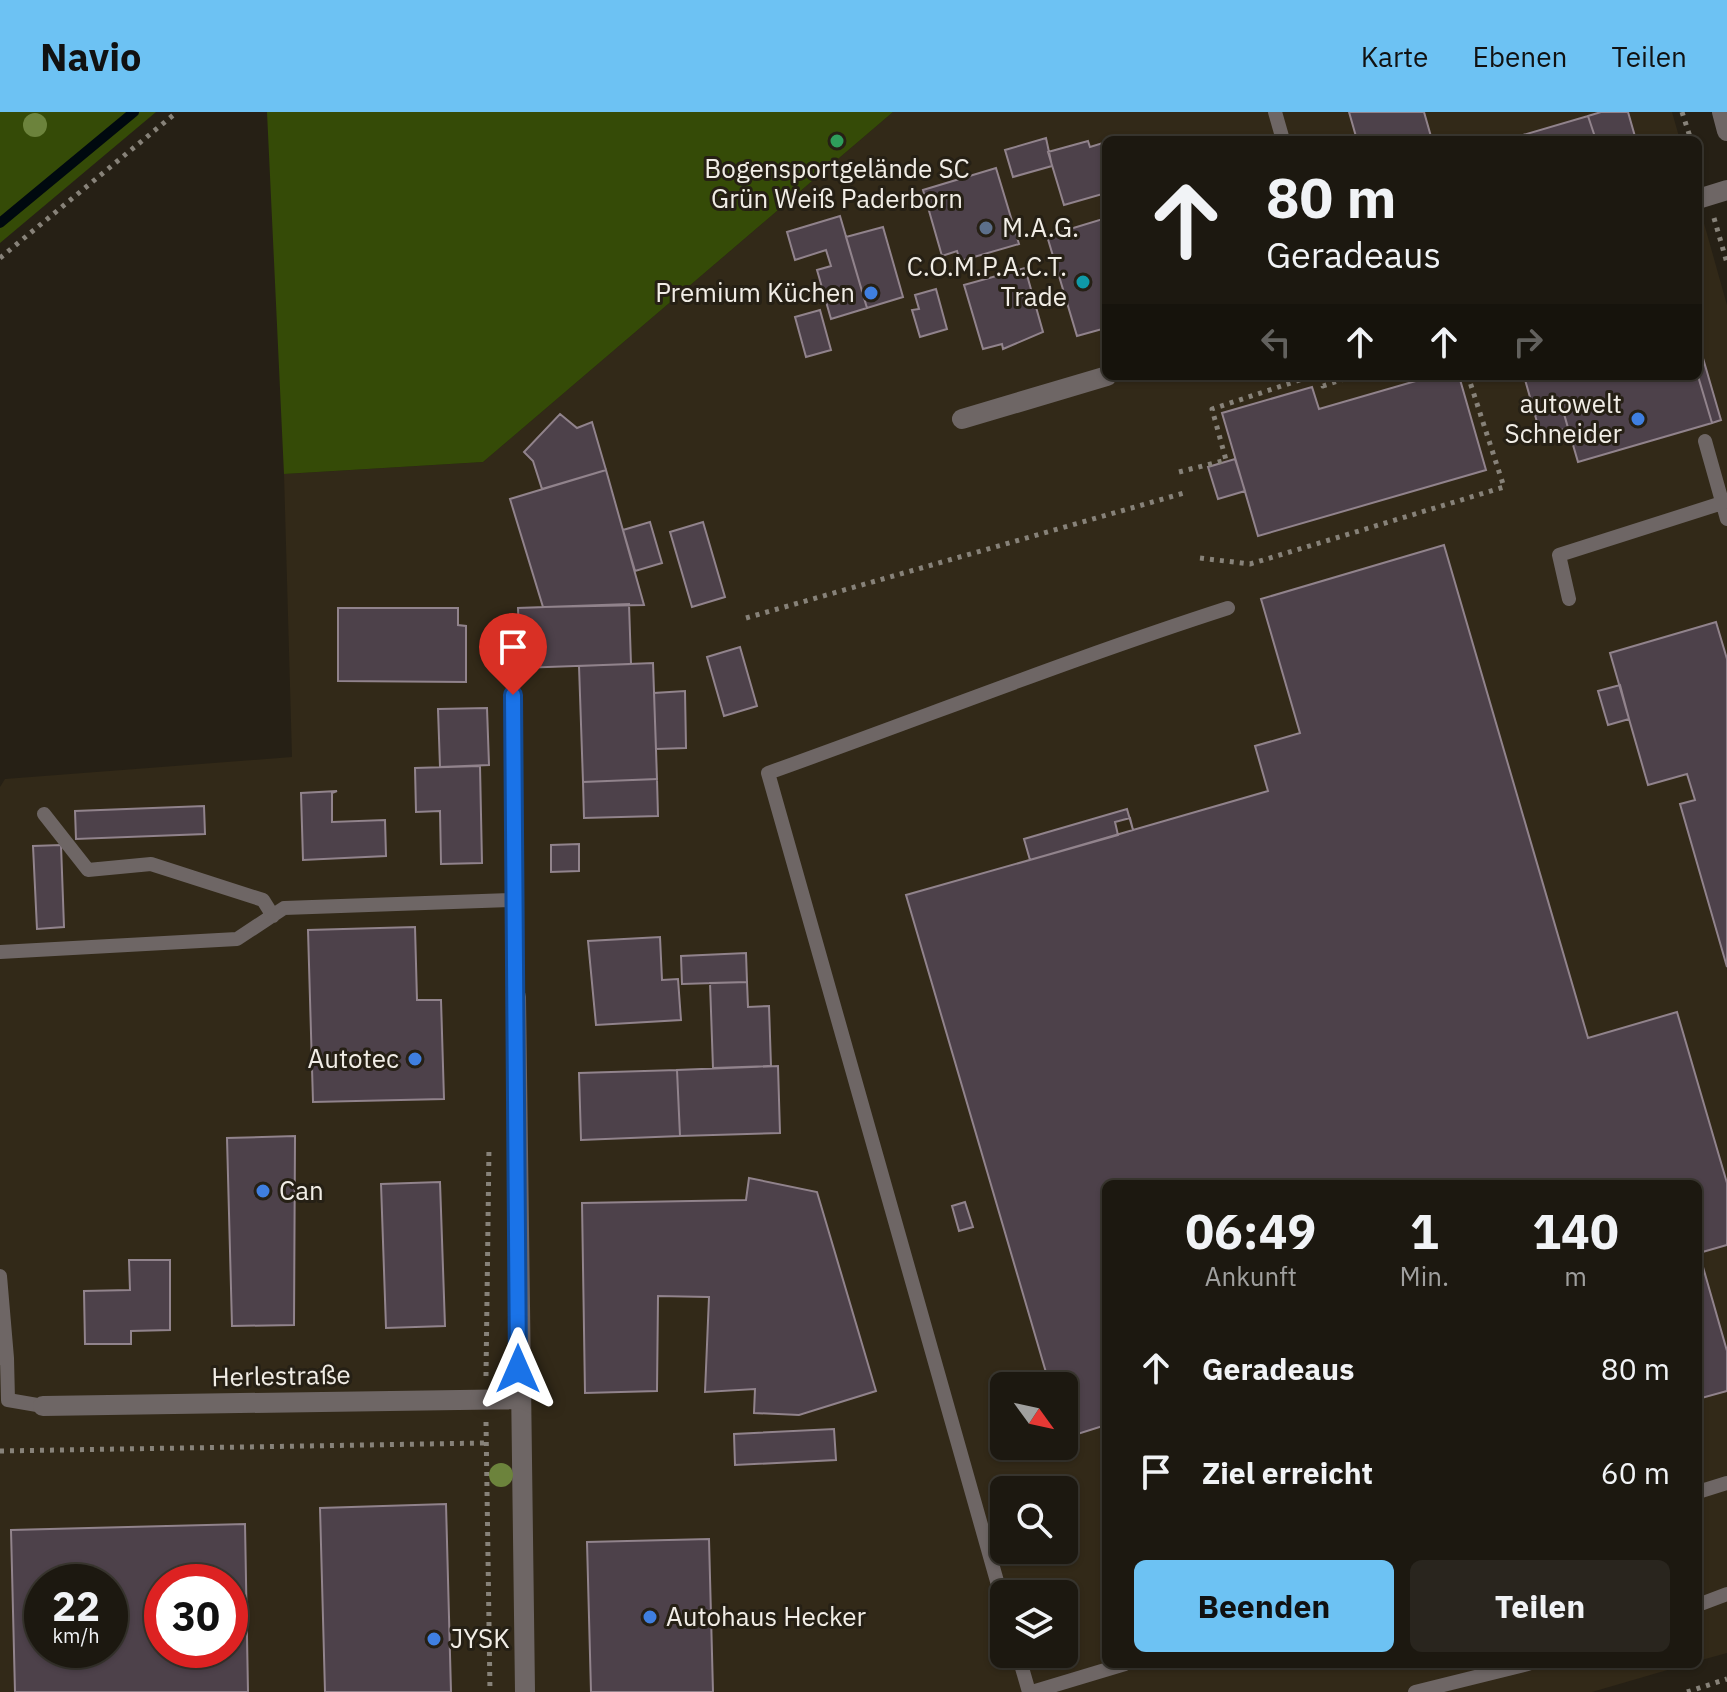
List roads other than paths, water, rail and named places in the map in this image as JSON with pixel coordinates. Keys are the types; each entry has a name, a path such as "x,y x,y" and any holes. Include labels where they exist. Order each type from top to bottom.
{"street":[{"path":"1722,112 1727,131"},
{"path":"1702,198 1727,190"},
{"path":"962,419 1102,377"},
{"path":"516,997 525,1692"},
{"name":"Herlestraße","path":"43,1406 519,1399"}],"lane":[{"path":"1275,112 1282,136"},
{"path":"1705,441 1727,519"},
{"path":"1569,599 1559,555 1722,503"},
{"path":"997,1580 768,773 989,695 1078,656 1228,608"},
{"path":"513,695 512,900 516,997"},
{"path":"44,814 88,870 151,864 263,900 273,916"},
{"path":"0,952 237,939 284,908 512,900"},
{"path":"0,1276 8,1400 43,1406"},
{"path":"1702,1491 1727,1483"},
{"path":"1702,1603 1727,1594"},
{"path":"1022,1668 1030,1692 1111,1668"},
{"path":"1415,1692 1512,1668"}],"waterway":[{"path":"0,223 134,112"}],"place":[{"name":"Bogensportgelände SC Grün Weiß Paderborn","path":"837,141"},
{"name":"M.A.G.","path":"986,228"},
{"name":"C.O.M.P.A.C.T. Trade","path":"1083,282"},
{"name":"Premium Küchen","path":"871,293"},
{"name":"autowelt Schneider","path":"1638,419"},
{"name":"Autotec","path":"415,1059"},
{"name":"Can","path":"263,1191"},
{"name":"Autohaus Hecker","path":"650,1617"},
{"name":"JYSK","path":"434,1639"}]}
